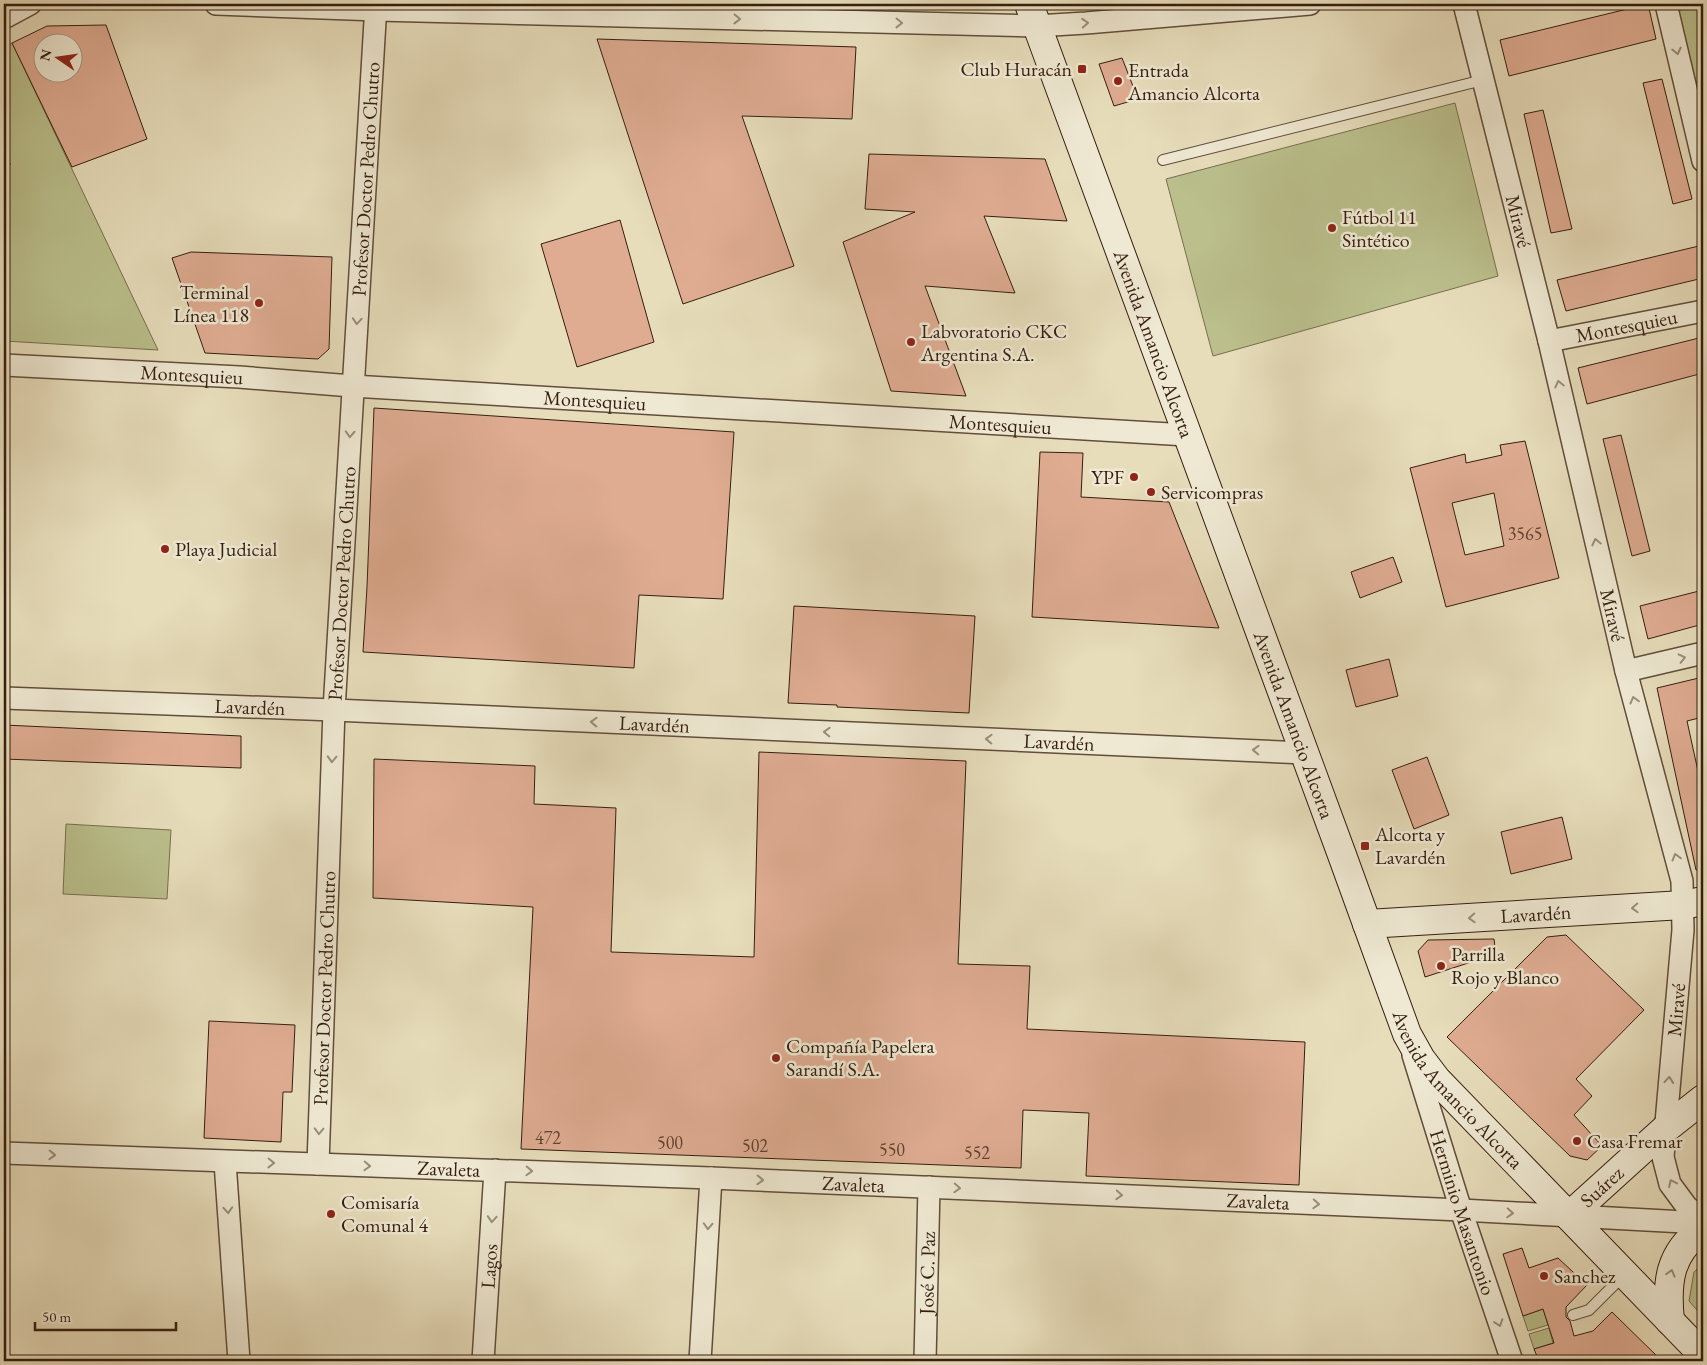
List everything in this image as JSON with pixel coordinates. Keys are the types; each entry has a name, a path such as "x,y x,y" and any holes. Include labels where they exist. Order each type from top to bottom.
{"main road":[{"name":"Avenida Amancio Alcorta","path":"1033,15 1305,753 1406,1034 1421,1059 1437,1080 1703,1355"},
{"name":"Lavardén","path":"1367,924 1693,903"},
{"name":"Suárez","path":"1568,1216 1665,1129 1703,1099"},
{"path":"1670,1321 1669,1276 1678,1255 1691,1237 1703,1228"}],"street":[{"path":"4,18 30,4"},
{"path":"216,4 1033,15 1086,23 1310,4"},
{"name":"Miravé","path":"1464,4 1549,341 1626,671 1682,881 1693,903 1683,930 1663,1157 1670,1184 1687,1207 1703,1219"},
{"path":"1666,4 1703,160"},
{"name":"Profesor Doctor Pedro Chutro","path":"318,1164 334,710 352,386 377,7"},
{"name":"Montesquieu","path":"1549,341 1703,310"},
{"name":"Montesquieu","path":"4,365 239,377 352,386 1187,435"},
{"path":"1626,671 1703,653"},
{"name":"Lavardén","path":"4,698 334,710 1305,753"},
{"name":"Herminio Masantonio","path":"1406,1034 1461,1210 1512,1361"},
{"name":"Zavaleta","path":"4,1153 711,1178 1461,1210 1703,1223"},
{"path":"225,1162 239,1361"},
{"name":"Lagos","path":"483,1361 495,1170"},
{"path":"700,1361 711,1178"},
{"name":"José C. Paz","path":"925,1361 929,1187"}],"lane":[{"path":"1163,160 1483,80"},
{"path":"1573,1315 1589,1310 1625,1274"}],"path":[{"path":"4,140 10,167"}],"green space":[{"path":"1685,4 1703,4 1703,112 1679,12"},
{"path":"12,43 158,350 4,341 4,48"},
{"name":"Fútbol 11 Sintético","path":"1455,103 1498,276 1213,356 1166,179"},
{"path":"66,824 171,830 167,899 63,894"},
{"path":"1703,1264 1703,1317 1689,1301 1694,1272"},
{"path":"1543,1309 1548,1325 1528,1331 1523,1316"},
{"path":"1549,1328 1553,1343 1534,1349 1529,1334"}],"building":[{"path":"1648,4 1656,39 1509,76 1500,40"},
{"path":"106,25 147,139 72,167 12,43 32,33 32,82 82,82 82,32 35,32 47,26"},
{"path":"597,39 856,47 852,119 742,116 794,266 683,304"},
{"name":"Entrada Amancio Alcorta","path":"1122,58 1138,99 1114,106 1099,64"},
{"path":"1662,79 1692,199 1673,204 1643,83"},
{"path":"1543,110 1572,229 1551,233 1524,114"},
{"name":"Labvoratorio CKC Argentina S.A.","path":"869,154 1045,159 1067,221 984,216 1015,293 925,286 966,396 891,391 843,242 915,212 865,209"},
{"path":"620,220 654,342 577,367 541,244"},
{"path":"1703,245 1703,278 1566,311 1557,280"},
{"name":"Terminal Línea 118","path":"191,252 332,257 329,349 318,359 205,353 172,258"},
{"path":"1703,337 1703,373 1587,404 1578,368"},
{"path":"374,408 734,432 723,599 639,595 634,668 363,652"},
{"path":"1621,435 1650,551 1632,556 1603,439"},
{"path":"1525,441 1559,578 1446,607 1410,468 1465,454 1466,463 1502,455 1500,445","holes":["1494,493 1504,546 1465,555 1452,503"]},
{"path":"1040,452 1083,453 1081,497 1169,502 1219,628 1032,617"},
{"path":"1393,557 1402,582 1360,598 1351,572"},
{"path":"1703,590 1703,624 1648,639 1640,606"},
{"path":"794,606 975,616 969,713 788,703"},
{"path":"1389,659 1398,696 1356,707 1346,670"},
{"path":"1703,677 1703,717 1687,721 1703,794 1703,869 1696,870 1657,688"},
{"path":"4,725 241,736 241,768 4,759"},
{"path":"759,752 966,761 958,964 1030,966 1027,1029 1305,1042 1299,1185 1086,1176 1089,1113 1023,1110 1021,1168 521,1149 533,907 373,898 374,759 535,766 534,804 616,808 611,952 754,957"},
{"path":"1427,757 1449,815 1414,829 1392,770"},
{"path":"1562,817 1572,859 1511,874 1501,832"},
{"path":"1566,935 1644,1010 1576,1079 1592,1096 1574,1115 1602,1146 1587,1160 1570,1156 1447,1037 1547,937"},
{"name":"Parrilla Rojo y Blanco","path":"1494,939 1496,954 1425,977 1418,951 1428,940"},
{"path":"209,1021 295,1025 292,1092 283,1092 281,1142 204,1138"},
{"path":"1522,1248 1529,1268 1558,1258 1587,1285 1566,1307 1566,1317 1570,1321 1574,1336 1593,1331 1612,1312 1662,1361 1539,1361 1534,1349 1554,1343 1543,1309 1523,1316 1503,1254"}],"place":[{"name":"Club Huracán","path":"1082,69"},
{"name":"Entrada Amancio Alcorta","path":"1118,81"},
{"name":"Fútbol 11 Sintético","path":"1332,228"},
{"name":"Terminal Línea 118","path":"259,303"},
{"name":"Labvoratorio CKC Argentina S.A.","path":"911,342"},
{"name":"YPF","path":"1134,477"},
{"name":"Servicompras","path":"1151,492"},
{"name":"Playa Judicial","path":"165,549"},
{"name":"Alcorta y Lavardén","path":"1365,846"},
{"name":"Parrilla Rojo y Blanco","path":"1441,966"},
{"name":"Compañía Papelera Sarandí S.A.","path":"776,1058"},
{"name":"Casa Fremar","path":"1577,1141"},
{"name":"Comisaría Comunal 4","path":"331,1214"},
{"name":"Sanchez","path":"1544,1276"}]}
